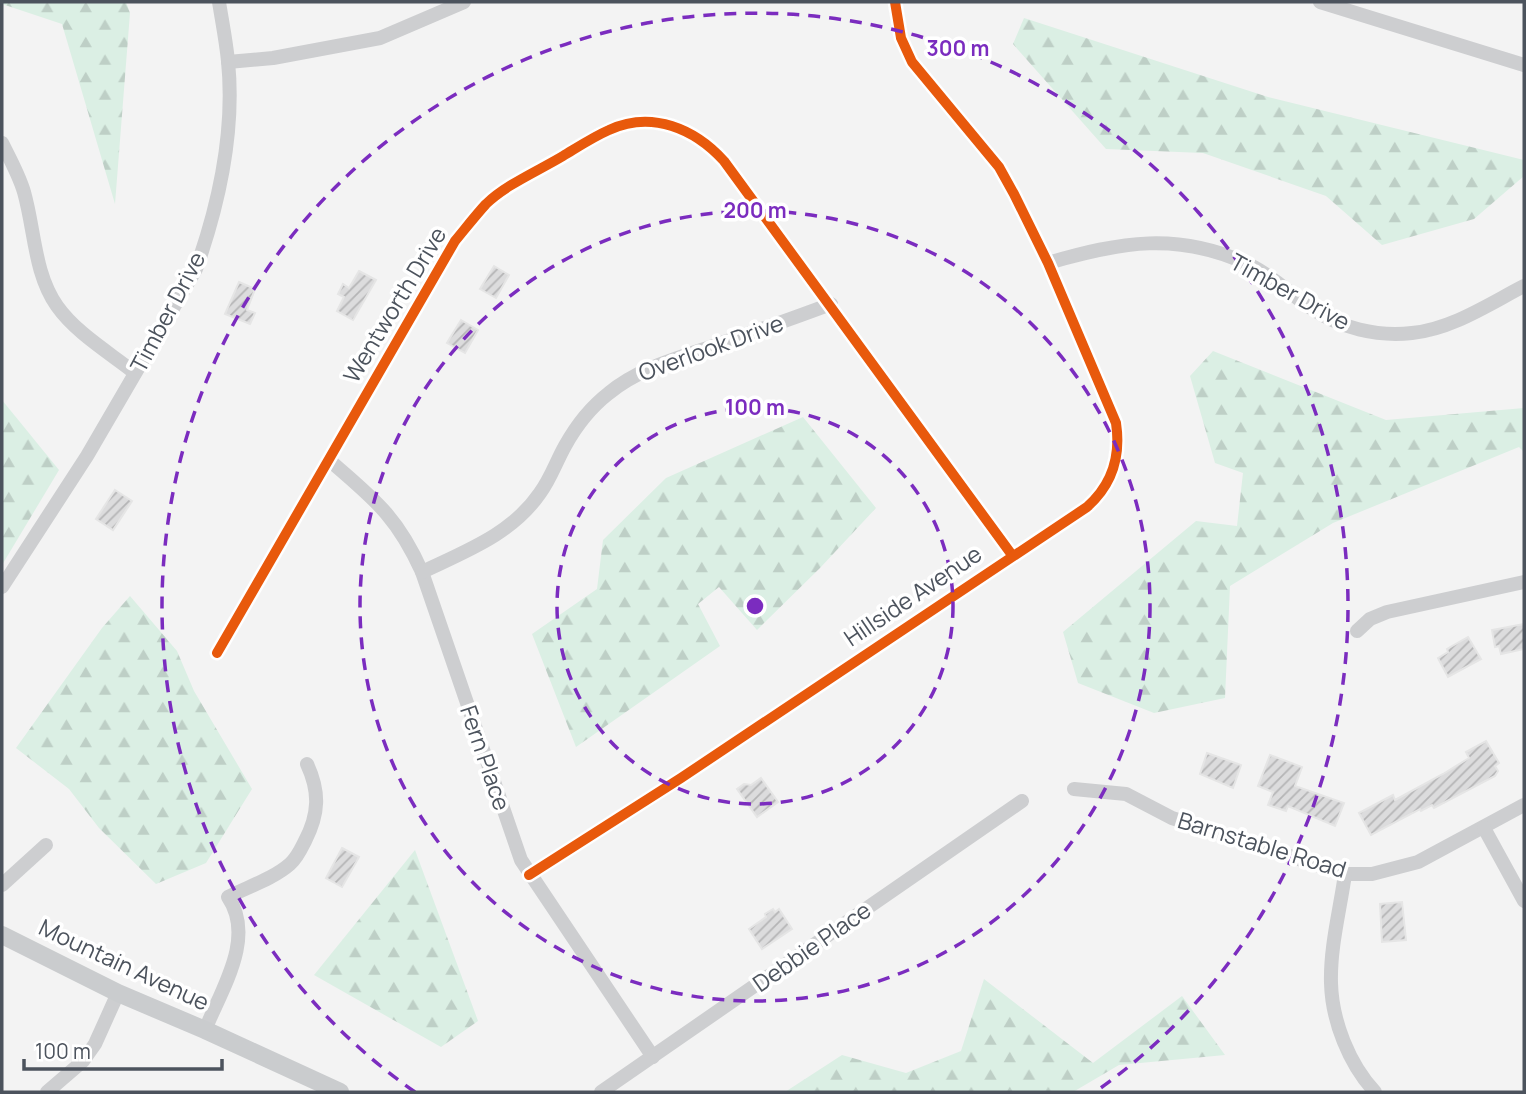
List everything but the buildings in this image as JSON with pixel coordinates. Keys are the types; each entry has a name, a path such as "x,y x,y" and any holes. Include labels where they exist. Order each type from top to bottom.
{"main road":[{"name":"Mountain Avenue","path":"2,934 118,993 340,1092"}],"street":[{"name":"Timber Drive","path":"2,587 87,456 196,269 205,244 220,180 229,118 228,62 219,2"},
{"path":"228,62 273,58 380,38 464,2"},
{"name":"Hillside Avenue","path":"529,875 681,778 1095,499 1110,479 1116,464 1118,447 1115,423 1048,263 999,167 912,62 901,38 895,2"},
{"path":"1328,3 1524,65"},
{"name":"Wentworth Drive","path":"217,653 463,231 488,203 508,188 617,127 646,122 676,126 694,134 711,146 724,161 1012,555"},
{"path":"2,143 24,191 44,282 54,301 89,337 135,373"},
{"name":"Timber Drive","path":"1048,263 1113,246 1136,243 1160,242 1206,249 1240,261 1271,277 1322,315 1351,328 1382,334 1413,333 1444,326 1524,286"},
{"name":"Overlook Drive","path":"422,572 486,542 515,522 549,481 563,448 583,418 608,393 623,383 656,366 831,304"},
{"name":"Fern Place","path":"328,460 379,502 405,537 422,572 511,834 529,875 653,1057"},
{"path":"1357,631 1370,619 1387,612 1524,582"},
{"path":"205,1030 236,955 238,923 234,906 228,897 289,865 310,831 318,803 307,764"},
{"name":"Barnstable Road","path":"1074,789 1126,794 1172,818 1345,874 1372,874 1418,862 1524,806"},
{"name":"Debbie Place","path":"601,1092 1022,801"},
{"path":"1484,828 1524,901"},
{"path":"2,885 46,845"},
{"path":"1345,874 1331,983 1335,1011 1353,1061 1375,1092"},
{"path":"47,1092 83,1061 95,1044 118,993"}],"green space":[{"path":"2,2 126,2 130,13 115,204 62,24"},
{"path":"1024,18 1268,97 1524,160 1524,176 1474,219 1382,245 1326,196 1203,153 1106,149 1013,44"},
{"path":"1213,351 1386,420 1524,408 1524,452 1519,447 1333,523 1230,586 1225,698 1154,713 1078,683 1063,632 1196,521 1237,526 1243,473 1215,463 1190,376"},
{"path":"2,400 59,470 2,565"},
{"path":"803,417 876,508 757,630 719,587 698,604 720,646 576,747 532,634 597,589 603,540 666,478"},
{"path":"130,596 177,651 194,691 252,789 206,863 156,884 99,828 69,789 16,748 102,628"},
{"path":"415,850 478,1021 441,1047 314,975"},
{"path":"984,979 1093,1063 1182,996 1225,1055 1119,1065 1073,1092 785,1092 842,1055 906,1073 961,1051"}],"cycle path":[{"path":"529,875 681,778 1087,507 1109,479 1116,458 1116,423 1048,263 999,167 912,62 901,38 895,2"},
{"path":"217,653 455,241 486,204 513,184 603,133 625,124 641,122 672,126 686,132 700,140 724,161 1012,555"}]}
